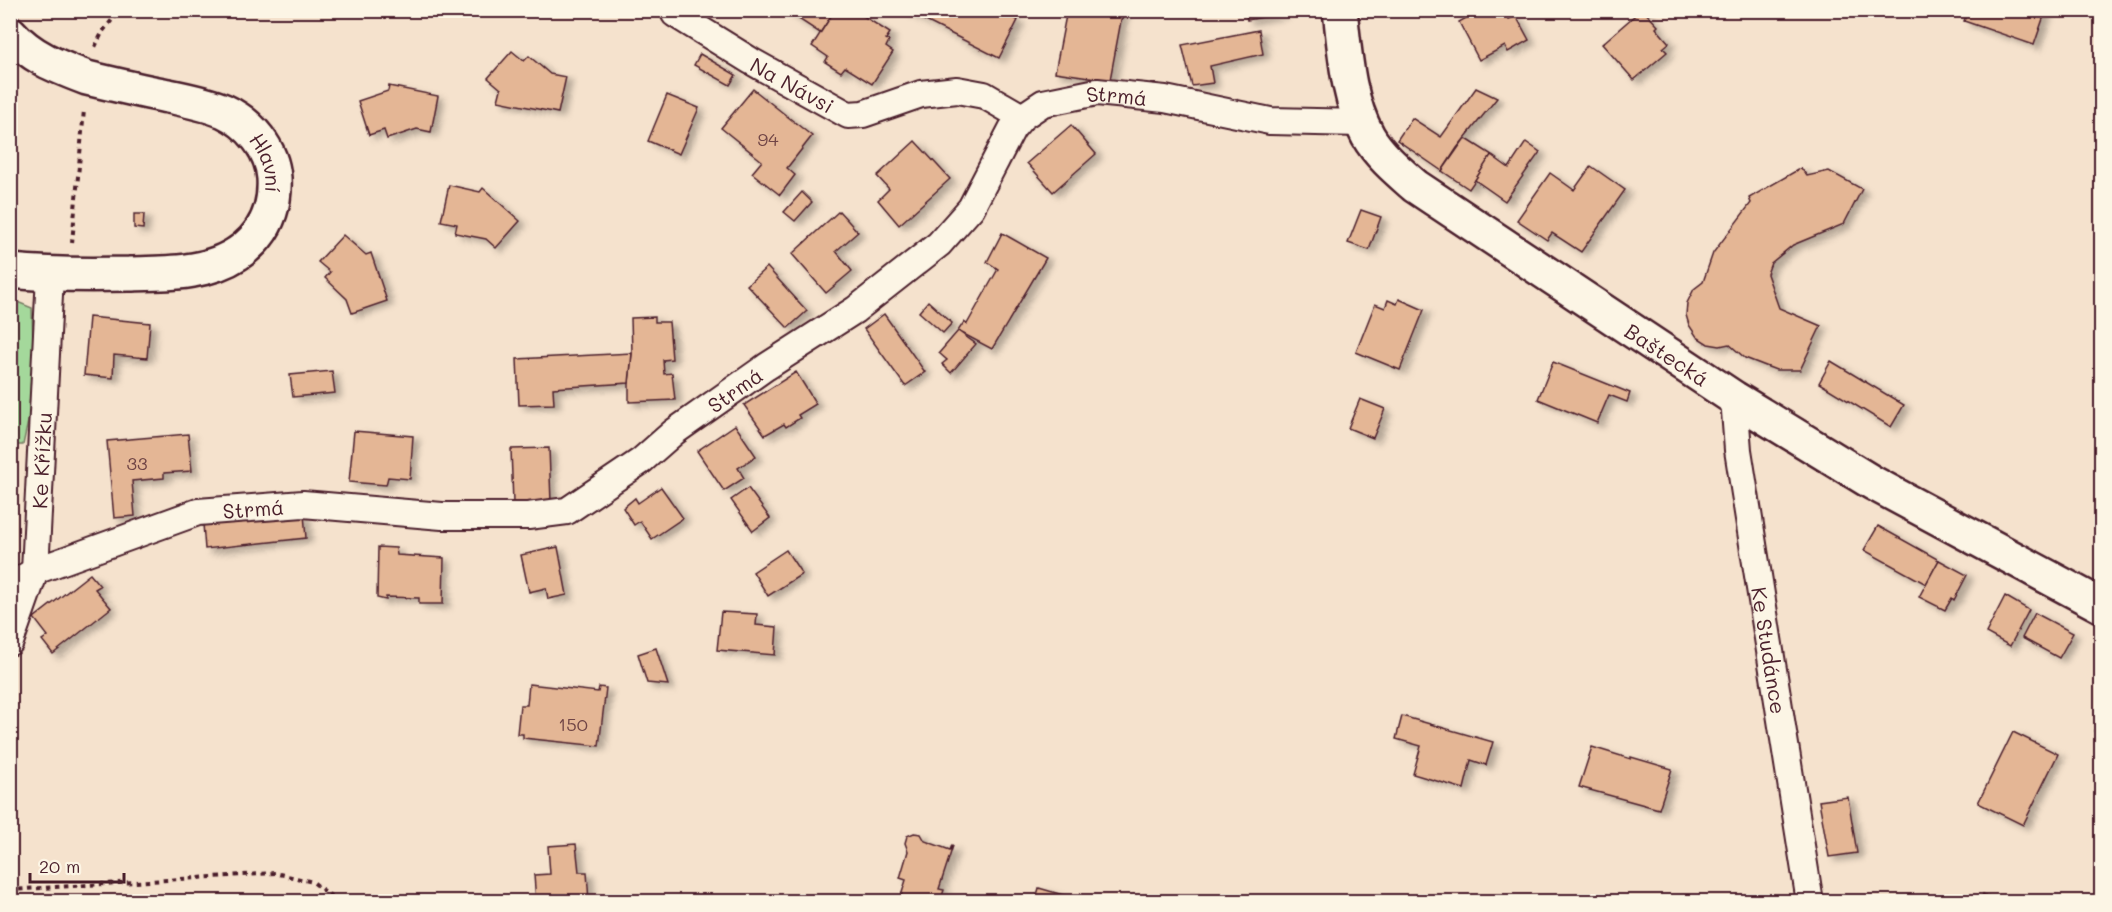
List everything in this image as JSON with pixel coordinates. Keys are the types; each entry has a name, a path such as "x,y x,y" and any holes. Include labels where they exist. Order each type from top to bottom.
{"street":[{"name":"Na Návsi","path":"675,10 675,14 751,61 848,115 863,114 921,94 957,90 984,95 1022,117"},
{"name":"Baštecká","path":"1340,10 1349,81 1362,123 1379,150 1403,175 1428,195 1734,398 1873,483 2102,606"},
{"name":"Hlavní","path":"10,33 48,63 87,78 200,103 232,116 251,131 267,152 272,165 274,187 268,217 259,236 243,250 211,266 181,272 60,275 10,272"},
{"name":"Strmá","path":"10,586 35,571 198,512 303,504 442,516 528,516 567,512 766,367 855,310 939,244 971,208 1012,129 1022,117 1043,103 1097,92 1165,99 1270,122 1362,123"},
{"name":"Ke Křížku","path":"10,642 35,571 60,275"},
{"name":"Ke Studánce","path":"1734,398 1738,450 1810,902"}],"path":[{"path":"60,275 90,59 103,31 120,10"},
{"path":"10,890 274,873 313,882 338,902"}],"green space":[{"path":"10,299 32,308 34,393 23,445 11,445"}],"building":[{"path":"785,10 826,10 832,15 820,33"},
{"path":"835,10 854,10 890,33 886,39 889,41 886,47 893,52 872,84 845,67 841,72 825,62 828,57 812,46"},
{"path":"904,10 998,10 1018,20 999,58"},
{"path":"1067,10 1123,10 1110,80 1055,72"},
{"path":"1245,10 1283,10 1283,13 1247,20"},
{"path":"1480,10 1504,10 1509,19 1516,16 1529,40 1508,52 1505,46 1479,60 1459,22"},
{"path":"1641,10 1658,26 1656,28 1669,43 1663,48 1667,52 1634,80 1602,44"},
{"path":"1968,10 2046,10 2034,45 1964,21"},
{"path":"1259,30 1263,54 1210,66 1213,83 1192,86 1182,45"},
{"path":"512,51 524,61 529,56 550,74 566,77 558,113 498,101 501,89 488,78"},
{"path":"700,54 736,75 730,85 694,65"},
{"path":"389,86 438,96 431,132 417,129 387,139 384,130 369,135 358,101 388,91"},
{"path":"1476,88 1497,98 1457,148 1442,171 1397,140 1412,118 1441,137"},
{"path":"753,89 812,136 787,168 795,175 780,195 752,173 762,161 721,128"},
{"path":"667,95 699,108 679,154 648,141"},
{"path":"1071,125 1096,154 1053,192 1027,163"},
{"path":"1465,138 1492,155 1469,189 1442,171"},
{"path":"915,141 950,179 899,225 878,200 889,189 877,176"},
{"path":"1526,142 1540,152 1505,201 1475,180 1491,155 1509,168"},
{"path":"1591,166 1625,190 1581,252 1552,233 1547,240 1517,220 1550,173 1574,190"},
{"path":"1801,168 1807,176 1829,171 1862,189 1844,224 1793,245 1771,263 1767,274 1779,308 1821,326 1800,370 1776,370 1745,358 1729,344 1720,346 1708,344 1697,337 1686,315 1687,303 1694,289 1703,282 1713,253 1751,203 1749,198"},
{"path":"449,185 480,192 483,188 520,221 496,248 486,239 455,233 457,224 441,221"},
{"path":"802,192 812,202 795,221 784,212"},
{"path":"1361,210 1381,217 1369,250 1348,243"},
{"path":"839,211 858,232 836,251 852,271 826,293 792,254"},
{"path":"134,214 144,214 143,229 134,228"},
{"path":"1002,233 1046,258 992,349 958,331 964,322 967,324 998,269 987,262"},
{"path":"343,235 366,255 371,253 387,301 352,313 347,299 325,278 330,272 318,262"},
{"path":"767,267 807,311 788,328 747,285"},
{"path":"1399,299 1424,310 1400,370 1356,352 1375,304 1385,308 1388,300 1397,304"},
{"path":"928,301 952,323 943,333 919,312"},
{"path":"884,314 925,372 905,386 864,329"},
{"path":"89,317 150,323 147,358 114,355 113,378 84,375"},
{"path":"655,317 655,322 669,322 672,359 663,360 664,374 672,373 675,400 629,402 632,353 631,318"},
{"path":"958,331 976,344 951,373 942,364 947,360 939,353"},
{"path":"632,353 629,383 553,388 554,404 519,405 517,359"},
{"path":"1831,361 1904,405 1891,427 1819,383"},
{"path":"1553,362 1630,393 1627,402 1609,395 1597,423 1538,399"},
{"path":"332,371 335,393 293,397 290,375"},
{"path":"796,372 816,404 798,415 800,418 786,427 784,424 765,435 744,405"},
{"path":"1360,399 1385,409 1373,438 1348,428"},
{"path":"735,425 756,456 738,468 744,478 724,491 697,451"},
{"path":"354,431 413,436 410,479 388,477 386,485 349,482"},
{"path":"188,434 192,471 164,473 164,478 132,481 135,516 114,518 107,441"},
{"path":"549,448 551,502 513,503 511,449"},
{"path":"661,487 683,518 652,539 640,521 634,525 623,508 635,498 638,503"},
{"path":"748,488 770,518 753,531 731,500"},
{"path":"304,514 306,538 205,549 203,524"},
{"path":"1878,526 1939,560 1926,584 1864,550"},
{"path":"378,547 396,548 397,555 444,558 443,604 419,604 419,598 386,597 386,600 377,598"},
{"path":"558,547 567,595 548,599 546,588 529,592 521,555"},
{"path":"786,550 802,574 768,596 753,572"},
{"path":"1939,560 1967,575 1954,600 1952,598 1945,610 1919,597"},
{"path":"90,574 100,586 95,589 111,608 53,654 42,640 48,636 34,618"},
{"path":"2005,596 2029,610 2010,646 1986,633"},
{"path":"721,612 757,614 756,625 777,627 775,655 717,650"},
{"path":"2035,613 2073,633 2059,658 2022,638"},
{"path":"656,648 668,685 647,683 638,654"},
{"path":"529,684 598,692 599,687 606,688 599,746 523,738 523,734 517,734 520,705 527,705"},
{"path":"1402,716 1493,742 1486,765 1471,760 1464,789 1413,774 1421,746 1396,739"},
{"path":"2102,717 2102,735 2094,731"},
{"path":"2013,732 2058,754 2023,825 1978,803"},
{"path":"1592,747 1672,769 1659,809 1579,787"},
{"path":"1848,797 1857,853 1829,857 1819,801"},
{"path":"914,833 921,834 925,841 950,850 953,846 939,889 944,890 940,902 920,902 901,896 906,880 900,878 908,851 905,843 907,836"},
{"path":"576,844 579,872 587,872 589,902 536,902 534,875 550,874 548,846"},
{"path":"1039,888 1087,902 1035,902"},
{"path":"1983,894 1999,902 1979,902"}]}
